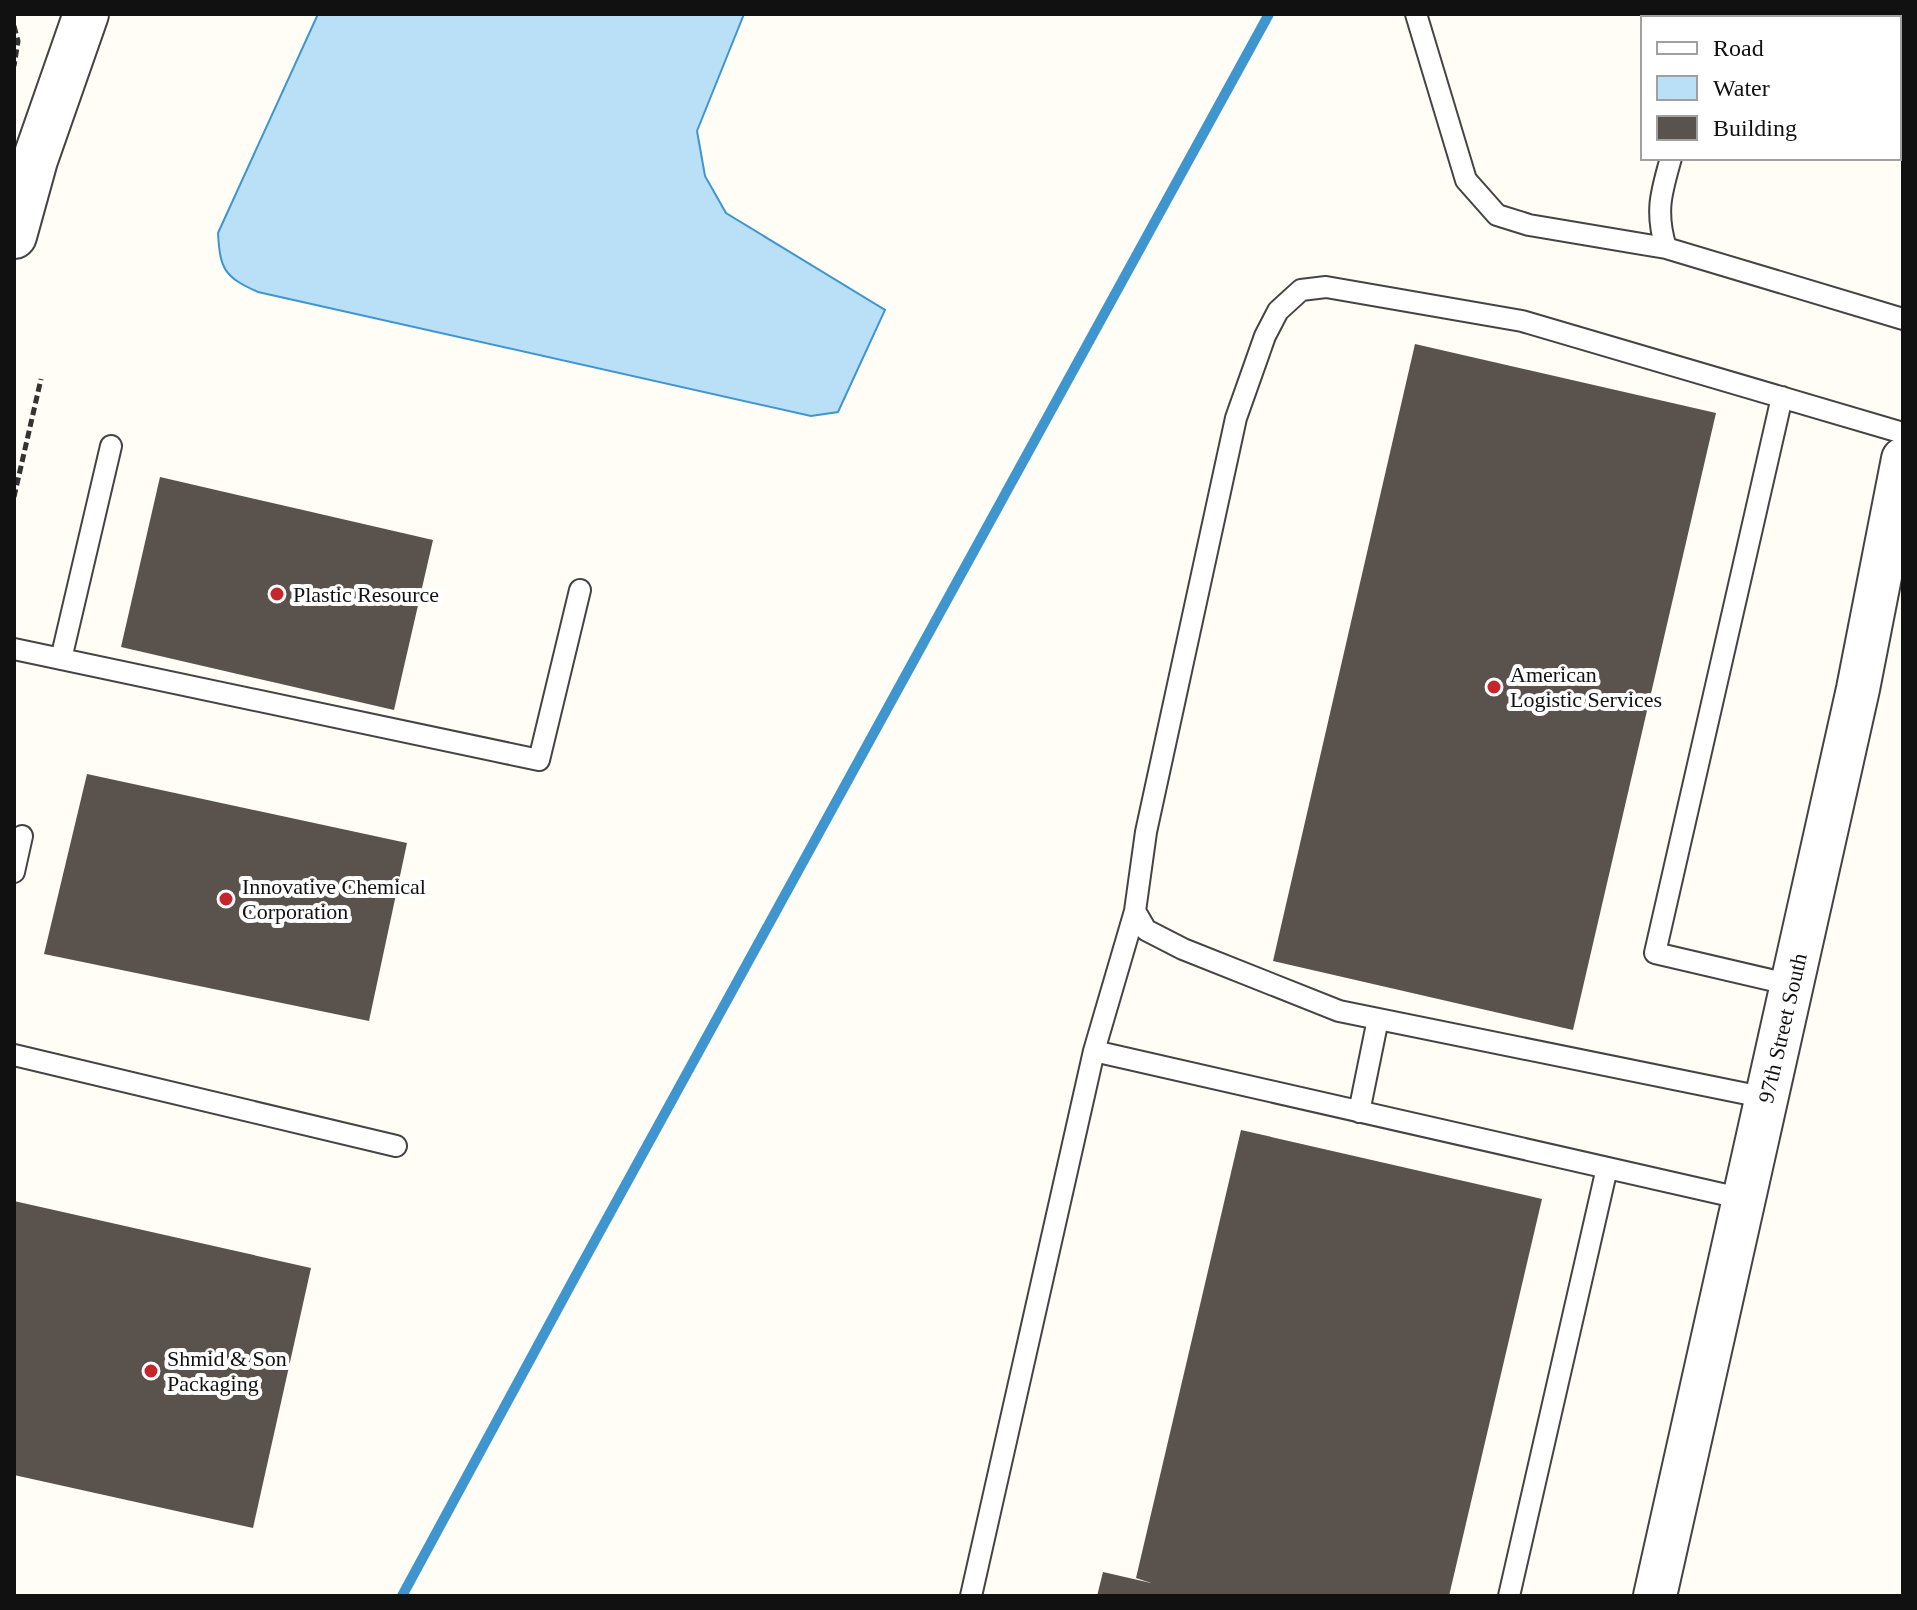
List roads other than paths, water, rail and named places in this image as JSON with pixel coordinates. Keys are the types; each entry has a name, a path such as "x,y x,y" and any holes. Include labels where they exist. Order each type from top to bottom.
{"street":[{"path":"14,236 45,131 86,14"},
{"name":"97th Street South","path":"1655,1596 1858,689 1903,459"}],"lane":[{"path":"1416,14 1466,180 1497,215 1529,225 1666,248 1903,319"},
{"path":"1666,248 1659,226 1659,202 1670,160"},
{"path":"971,1596 1094,1051 1135,911 1146,832 1236,418 1265,336 1278,311 1301,290 1326,287 1522,321 1903,433"},
{"path":"1782,397 1655,953 1792,985"},
{"path":"61,659 111,446"},
{"path":"14,649 539,760 580,590"},
{"path":"14,872 22,836"},
{"path":"1135,911 1146,930 1183,949 1339,1011 1767,1098"},
{"path":"1359,1112 1378,1019"},
{"path":"1094,1051 1744,1199"},
{"path":"14,1055 396,1146"},
{"path":"1509,1596 1607,1168"}],"water":[{"path":"318,14 744,14 697,131 705,176 726,213 885,310 838,412 811,416 258,292 238,282 223,264 218,233"}],"waterway":[{"path":"402,1596 1269,14"}],"place":[{"name":"Plastic Resource","path":"277,594"},
{"name":"American Logistic Services","path":"1494,687"},
{"name":"Innovative Chemical Corporation","path":"226,899"},
{"name":"Shmid & Son Packaging","path":"151,1371"}]}
